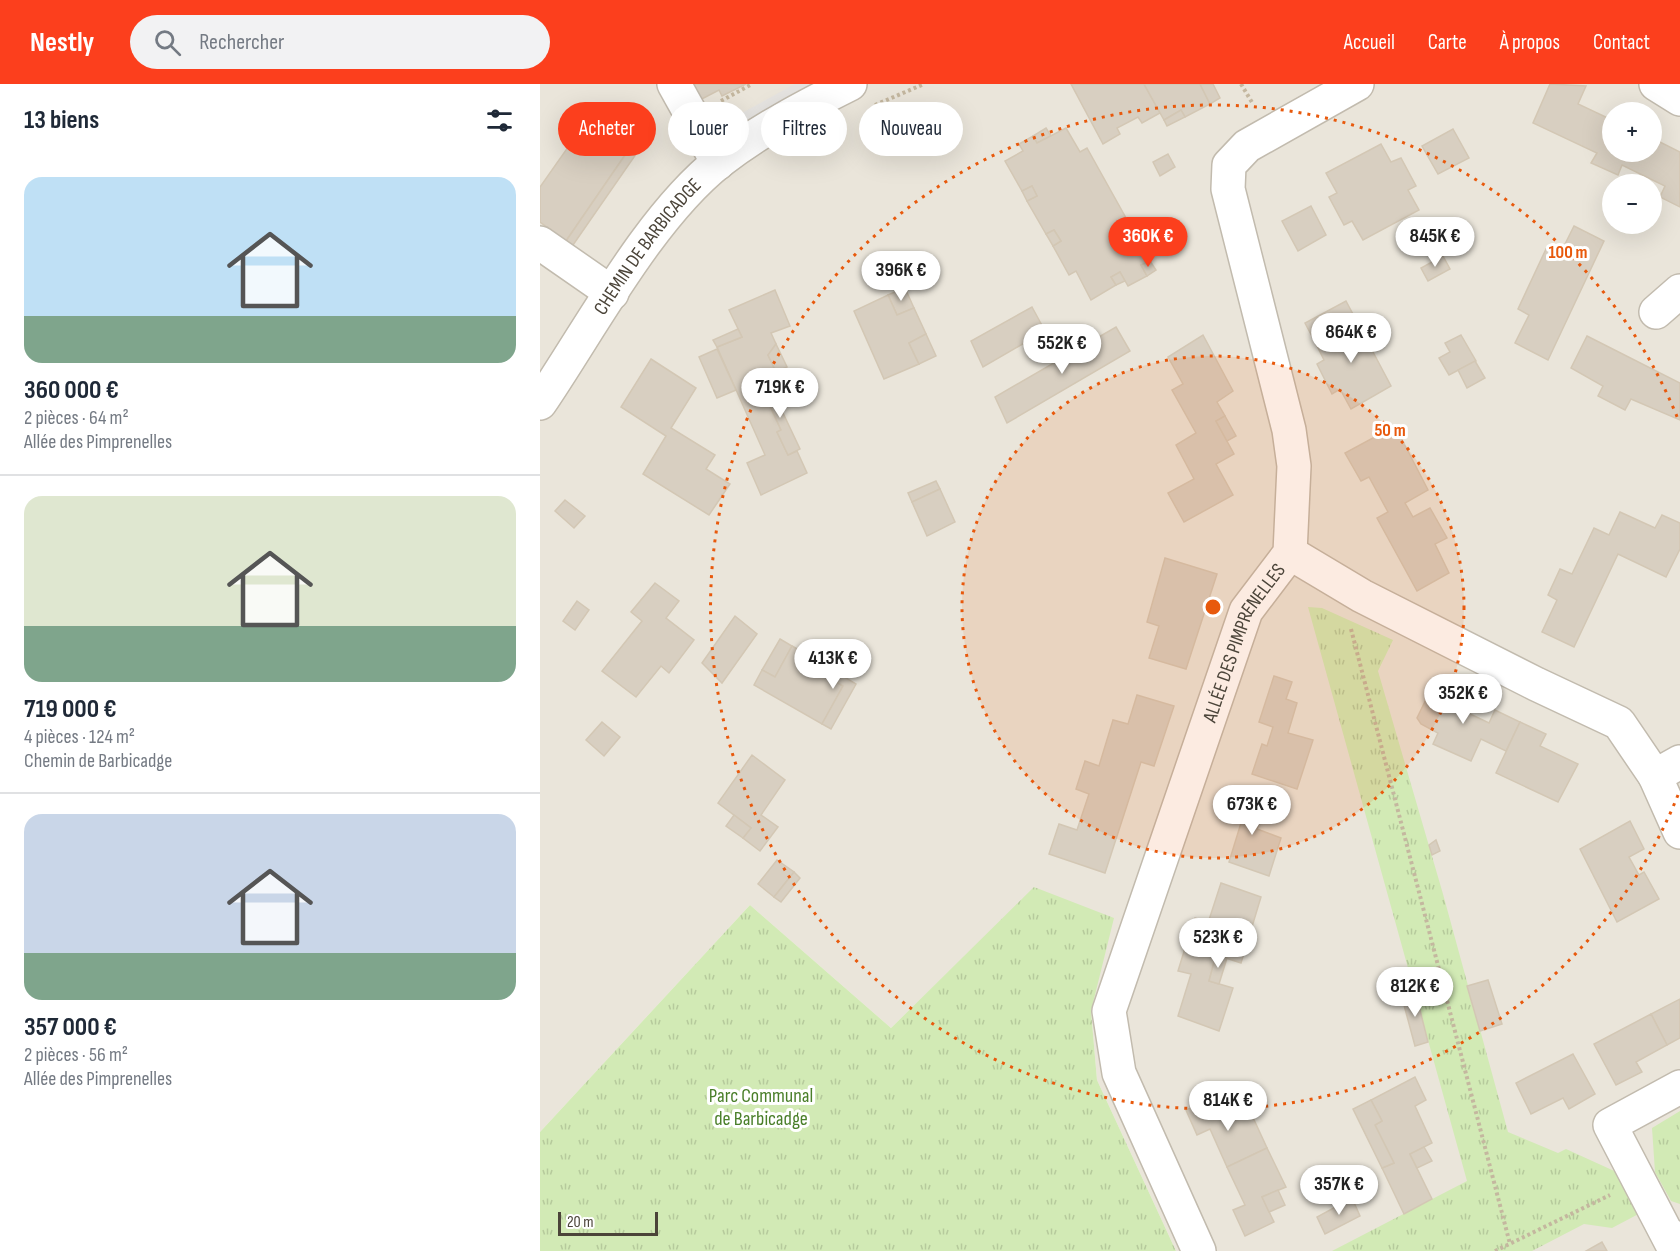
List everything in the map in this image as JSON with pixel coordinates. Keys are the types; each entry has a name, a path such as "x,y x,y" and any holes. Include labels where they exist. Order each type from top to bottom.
{"street":[{"path":"674,84 718,163"},
{"name":"ALLÉE DES PIMPRENELLES","path":"1199,1251 1119,1073 1109,1011 1246,611 1290,553 1294,466 1289,430 1228,189 1229,165 1247,146 1357,84"},
{"path":"1656,84 1680,99"},
{"name":"CHEMIN DE BARBICADGE","path":"540,403 640,250 663,220 718,163 767,127 857,96"},
{"path":"540,243 612,293"},
{"path":"1656,312 1680,291"},
{"path":"1290,553 1362,596 1618,723 1667,769 1680,832"},
{"path":"1680,1087 1610,1125 1671,1242 1680,1238"}],"path":[{"path":"857,96 924,84"},
{"path":"1362,596 1350,625 1510,1244"},
{"path":"1495,1251 1639,1181"}],"shaded area":[{"path":"540,84 1680,84 1680,1251 1176,1251 1097,1080 1091,1011 1094,990 1035,887 891,1028 750,905 540,1132"},
{"path":"795,84 824,84 790,102 762,102"},
{"path":"761,103 761,118 749,124 749,109"}],"green space":[{"path":"1308,607 1322,608 1393,640 1378,671 1443,894 1508,1132 1558,1153 1566,1149 1634,1180 1648,1209 1612,1228 1584,1224 1532,1251 1332,1251 1467,1181"},
{"name":"Parc Communal de Barbicadge","path":"1034,887 1114,918 1091,1011 1097,1080 1176,1251 540,1251 540,1132 750,905 891,1028"},
{"path":"1680,1111 1680,1204 1671,1201 1655,1172 1652,1128"}],"building":[{"path":"687,84 746,84 722,96 719,90 696,102"},
{"path":"1071,84 1144,84 1160,113 1142,123 1138,117 1117,128 1120,134 1103,144"},
{"path":"1144,84 1200,84 1210,104 1185,117 1181,110 1164,120"},
{"path":"1200,84 1213,84 1220,98 1210,104"},
{"path":"1550,84 1586,86 1578,104 1602,115 1602,162 1662,162 1662,143 1680,152 1680,207 1662,198 1665,186 1662,185 1662,174 1640,174 1622,165 1618,174 1616,174 1591,163 1597,153 1533,123"},
{"path":"1181,110 1185,117 1167,126 1164,120"},
{"path":"1046,128 1051,136 1037,143 1033,136"},
{"path":"1066,128 1080,152 1087,148 1150,261 1141,265 1147,276 1128,286 1120,272 1111,277 1116,285 1091,300 1076,271 1069,275 1053,246 1061,241 1054,230 1046,234 1027,201 1037,196 1032,186 1022,191 1005,161 1023,151 1019,144 1033,136 1037,143"},
{"path":"1453,129 1469,158 1438,174 1422,146"},
{"path":"1381,144 1391,162 1401,158 1416,186 1408,190 1419,210 1363,240 1352,221 1344,225 1329,197 1337,193 1326,173"},
{"path":"1168,154 1175,167 1160,176 1153,162"},
{"path":"562,156 624,156 566,241 540,222 540,187"},
{"path":"624,156 635,156 573,245 566,241"},
{"path":"1032,186 1037,196 1027,201 1022,191"},
{"path":"1311,206 1326,235 1298,251 1282,221"},
{"path":"1574,226 1604,241 1548,360 1515,343 1529,315 1518,309 1546,249 1559,256"},
{"path":"1054,230 1061,241 1053,246 1046,234"},
{"path":"1443,256 1450,269 1428,281 1421,268"},
{"path":"1150,261 1156,270 1147,276 1141,265"},
{"path":"1120,272 1125,281 1116,285 1111,277"},
{"path":"905,288 914,308 897,315 888,295"},
{"path":"775,290 790,326 771,333 776,344 768,355 776,372 758,380 781,430 777,432 788,455 797,451 807,473 761,495 747,463 765,455 717,347 742,337 729,310"},
{"path":"888,295 897,315 914,308 926,334 909,343 919,364 884,379 854,311"},
{"path":"1346,301 1355,318 1314,340 1305,323"},
{"path":"1032,307 1045,331 983,367 971,341"},
{"path":"1355,318 1391,386 1351,409 1340,389 1332,394 1317,364 1324,360 1314,340"},
{"path":"1116,327 1130,351 1007,423 995,397"},
{"path":"738,329 742,337 717,347 713,340"},
{"path":"926,334 936,356 919,364 909,343"},
{"path":"1203,335 1233,391 1217,402 1225,416 1216,421 1234,454 1216,464 1233,495 1184,522 1168,493 1194,479 1176,445 1196,433 1172,390 1183,384 1168,357"},
{"path":"1461,335 1476,361 1449,375 1439,358 1450,352 1445,343"},
{"path":"1587,336 1680,383 1680,420 1631,399 1625,410 1598,396 1603,386 1571,368"},
{"path":"776,344 787,367 776,372 768,355"},
{"path":"717,349 736,390 717,398 699,357"},
{"path":"651,359 696,388 671,428 715,455 706,469 730,484 709,515 643,474 666,436 621,407"},
{"path":"1475,361 1485,378 1467,388 1458,370"},
{"path":"766,377 800,449 788,455 777,432 781,430 758,380"},
{"path":"1225,416 1236,436 1227,441 1216,421"},
{"path":"1395,426 1428,490 1405,503 1413,517 1430,508 1447,538 1435,544 1449,573 1417,591 1377,518 1388,512 1369,477 1361,481 1345,453"},
{"path":"936,481 940,489 912,502 908,493"},
{"path":"940,489 955,522 927,536 912,502"},
{"path":"565,500 585,516 574,528 555,511"},
{"path":"1620,512 1655,528 1662,515 1680,523 1680,549 1666,577 1618,554 1574,647 1542,632 1557,600 1548,595 1560,569 1572,574 1594,528 1609,535"},
{"path":"1165,558 1217,574 1186,669 1149,658 1159,626 1147,622"},
{"path":"655,583 679,601 666,618 694,640 669,673 661,666 636,697 602,671 642,621 631,612"},
{"path":"577,601 589,610 575,630 563,621"},
{"path":"735,616 757,634 722,683 702,663"},
{"path":"780,639 792,646 775,677 762,670"},
{"path":"792,646 808,655 803,662 843,686 822,724 754,685 762,670 775,677"},
{"path":"808,655 856,684 831,729 822,724 843,686 803,662"},
{"path":"1274,676 1292,682 1286,699 1297,703 1288,733 1313,740 1297,789 1252,774 1262,744 1267,746 1273,727 1259,722"},
{"path":"1434,683 1456,693 1451,705 1489,723 1495,710 1520,722 1506,751 1481,739 1471,761 1433,744 1438,733 1421,724 1417,718"},
{"path":"1137,695 1174,706 1154,766 1141,762 1105,873 1049,854 1059,824 1077,830 1089,794 1076,789 1085,761 1099,766 1113,720 1128,724"},
{"path":"602,722 620,737 604,756 586,740"},
{"path":"1520,722 1546,734 1540,746 1578,764 1558,802 1496,773"},
{"path":"752,755 785,780 761,815 778,827 760,851 743,838 751,828 718,803"},
{"path":"1237,791 1266,801 1257,829 1281,838 1269,876 1229,862 1241,823 1228,819"},
{"path":"734,815 751,828 743,838 726,826"},
{"path":"1630,821 1644,849 1629,857 1639,875 1644,872 1659,899 1617,922 1580,849"},
{"path":"1436,840 1440,851 1432,855 1429,845"},
{"path":"777,860 794,872 774,897 758,884"},
{"path":"794,872 800,878 781,902 774,897"},
{"path":"1221,883 1261,897 1241,963 1186,945 1195,918 1208,923"},
{"path":"1186,945 1216,955 1209,981 1233,988 1219,1031 1178,1016 1191,974 1178,971"},
{"path":"1216,955 1227,958 1219,984 1209,981"},
{"path":"1488,980 1502,1024 1480,1031 1467,986"},
{"path":"1415,990 1428,1042 1415,1046 1401,994"},
{"path":"1680,999 1680,1038 1667,1045 1651,1014"},
{"path":"1651,1014 1667,1045 1636,1062 1642,1072 1616,1085 1594,1044"},
{"path":"1573,1054 1595,1094 1569,1109 1563,1098 1531,1114 1516,1083"},
{"path":"1415,1077 1426,1100 1415,1106 1432,1143 1410,1154 1432,1199 1404,1214 1382,1168 1394,1163 1375,1125 1382,1121 1371,1100"},
{"path":"1214,1097 1227,1123 1250,1111 1267,1148 1227,1167 1210,1129 1197,1135 1186,1110"},
{"path":"1371,1100 1382,1121 1375,1125 1394,1163 1382,1168 1353,1109"},
{"path":"1424,1147 1432,1161 1417,1168 1410,1154"},
{"path":"1267,1148 1286,1187 1262,1197 1274,1222 1245,1236 1233,1210 1245,1205 1227,1167"},
{"path":"1278,1190 1285,1205 1269,1212 1262,1197"},
{"path":"1352,1198 1360,1216 1325,1234 1317,1217"},
{"path":"1602,1242 1607,1251 1586,1251"}]}
